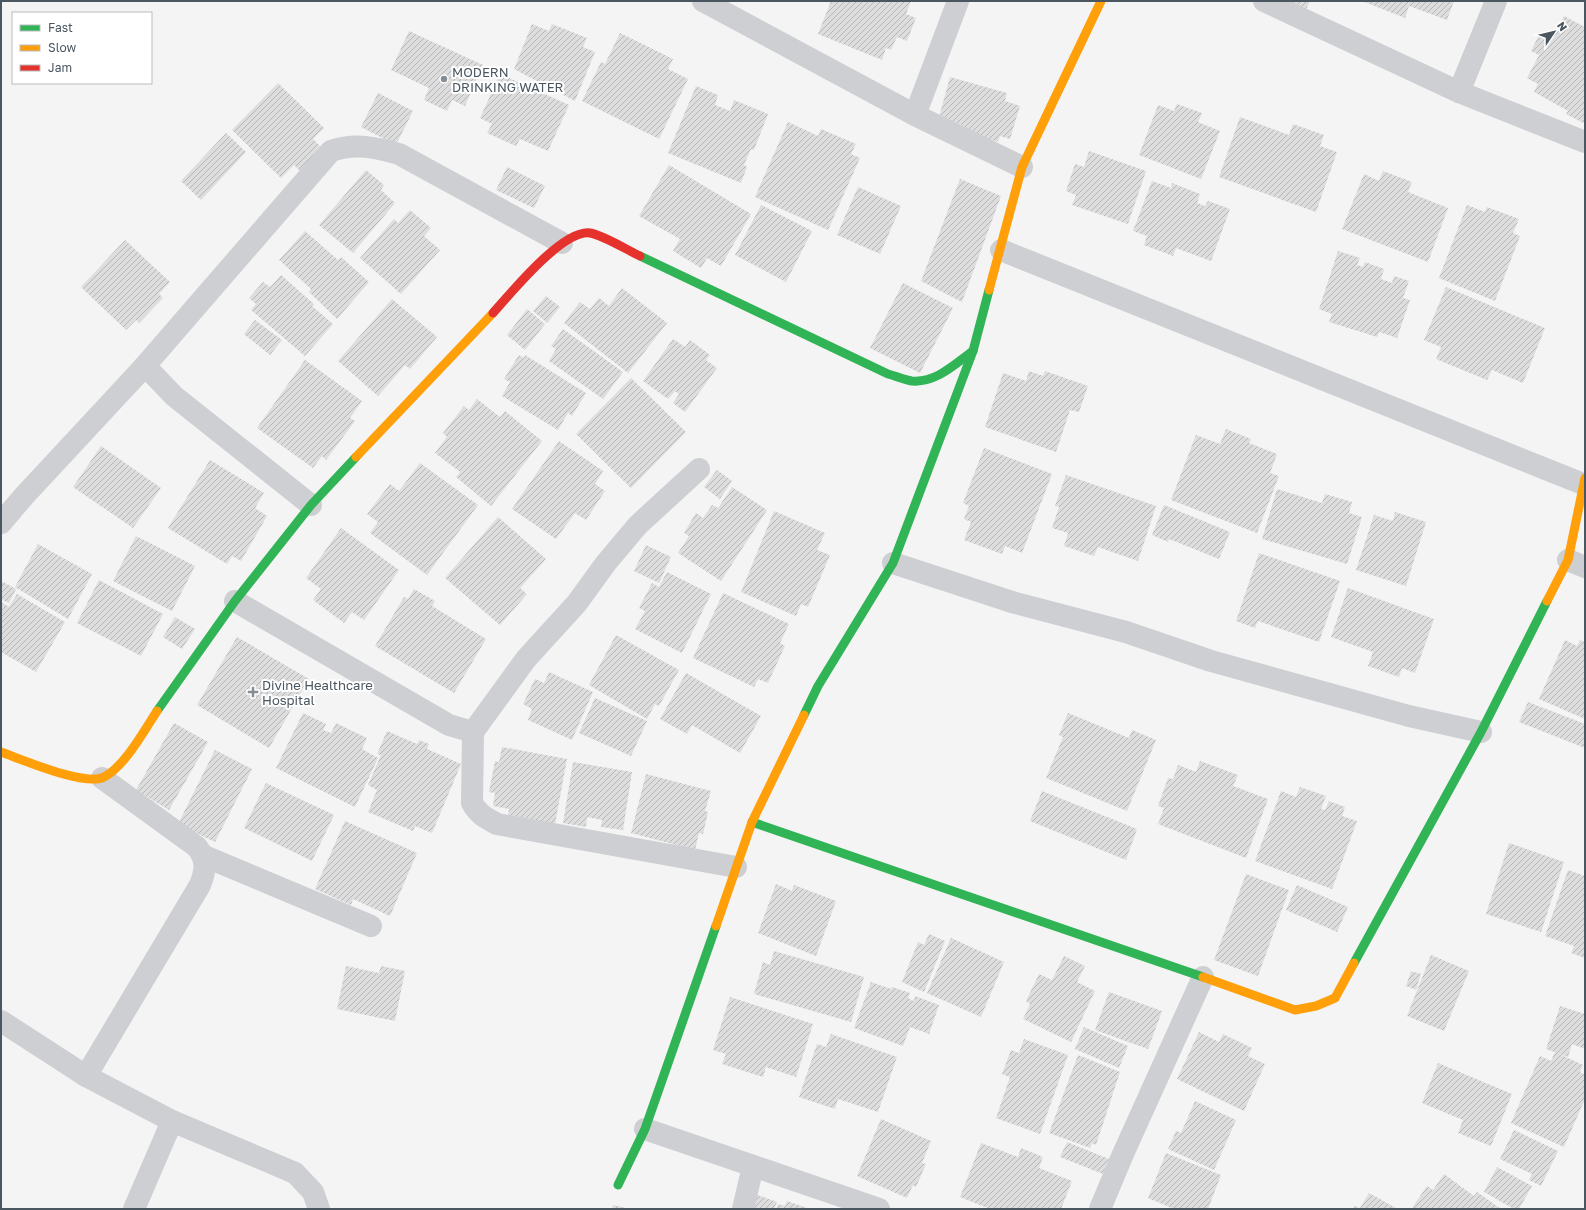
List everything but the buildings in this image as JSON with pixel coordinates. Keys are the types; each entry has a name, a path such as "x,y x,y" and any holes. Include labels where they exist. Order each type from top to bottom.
{"street":[{"path":"703,1 914,114 1022,167"},
{"path":"914,114 958,1"},
{"path":"618,1185 645,1129 752,822 818,686 893,563 973,351 1022,167 1100,1"},
{"path":"1264,1 1459,92 1585,142"},
{"path":"1459,92 1496,1"},
{"path":"1,523 24,496 144,368 331,151 342,147 358,145 377,147 399,154 562,242"},
{"path":"1,752 78,778 94,780 102,778 124,759 235,601 311,505 548,254 562,242 589,233 895,376 913,381 930,379 942,373 973,351"},
{"path":"752,822 1295,1010 1316,1006 1335,998 1481,732 1577,564 1584,481 1001,250"},
{"path":"144,368 152,373 174,396 311,505"},
{"path":"699,469 638,525 606,563 577,604 526,659 473,732 472,803 477,811 484,817 497,824 736,867"},
{"path":"893,563 1012,602 1126,632 1211,661 1409,716 1481,732"},
{"path":"235,601 449,724 473,732"},
{"path":"102,778 197,847 204,856 371,926"},
{"path":"86,1076 200,885 206,870 204,856"},
{"path":"1100,1209 1123,1154 1203,977"},
{"path":"1,1021 86,1076 172,1121 295,1173 313,1192 319,1209"},
{"path":"134,1209 172,1121"},
{"path":"645,1129 879,1209"},
{"path":"743,1209 753,1166"}],"traffic: fast":[{"path":"640,256 888,374 906,380 921,381 937,376 945,372 973,351"},
{"path":"804,715 818,686 893,563 973,351 989,290"},
{"path":"157,711 235,601 311,505 356,457"},
{"path":"1354,963 1481,732 1547,601"},
{"path":"752,822 1203,977"},
{"path":"618,1185 645,1129 716,926"}],"traffic: slow":[{"path":"989,290 1022,167 1101,1"},
{"path":"356,457 493,313"},
{"path":"1547,601 1568,560 1585,478"},
{"path":"1,752 37,766 68,775 95,779 104,777 112,772 127,757 157,711"},
{"path":"716,926 752,822 804,715"},
{"path":"1203,977 1295,1010 1316,1006 1335,998 1354,963"}],"traffic: jam":[{"path":"493,313 524,278 552,251 579,234 595,234 640,256"}],"place":[{"name":"MODERN DRINKING WATER","path":"444,79"},
{"name":"Divine Healthcare Hospital","path":"253,692"}]}
